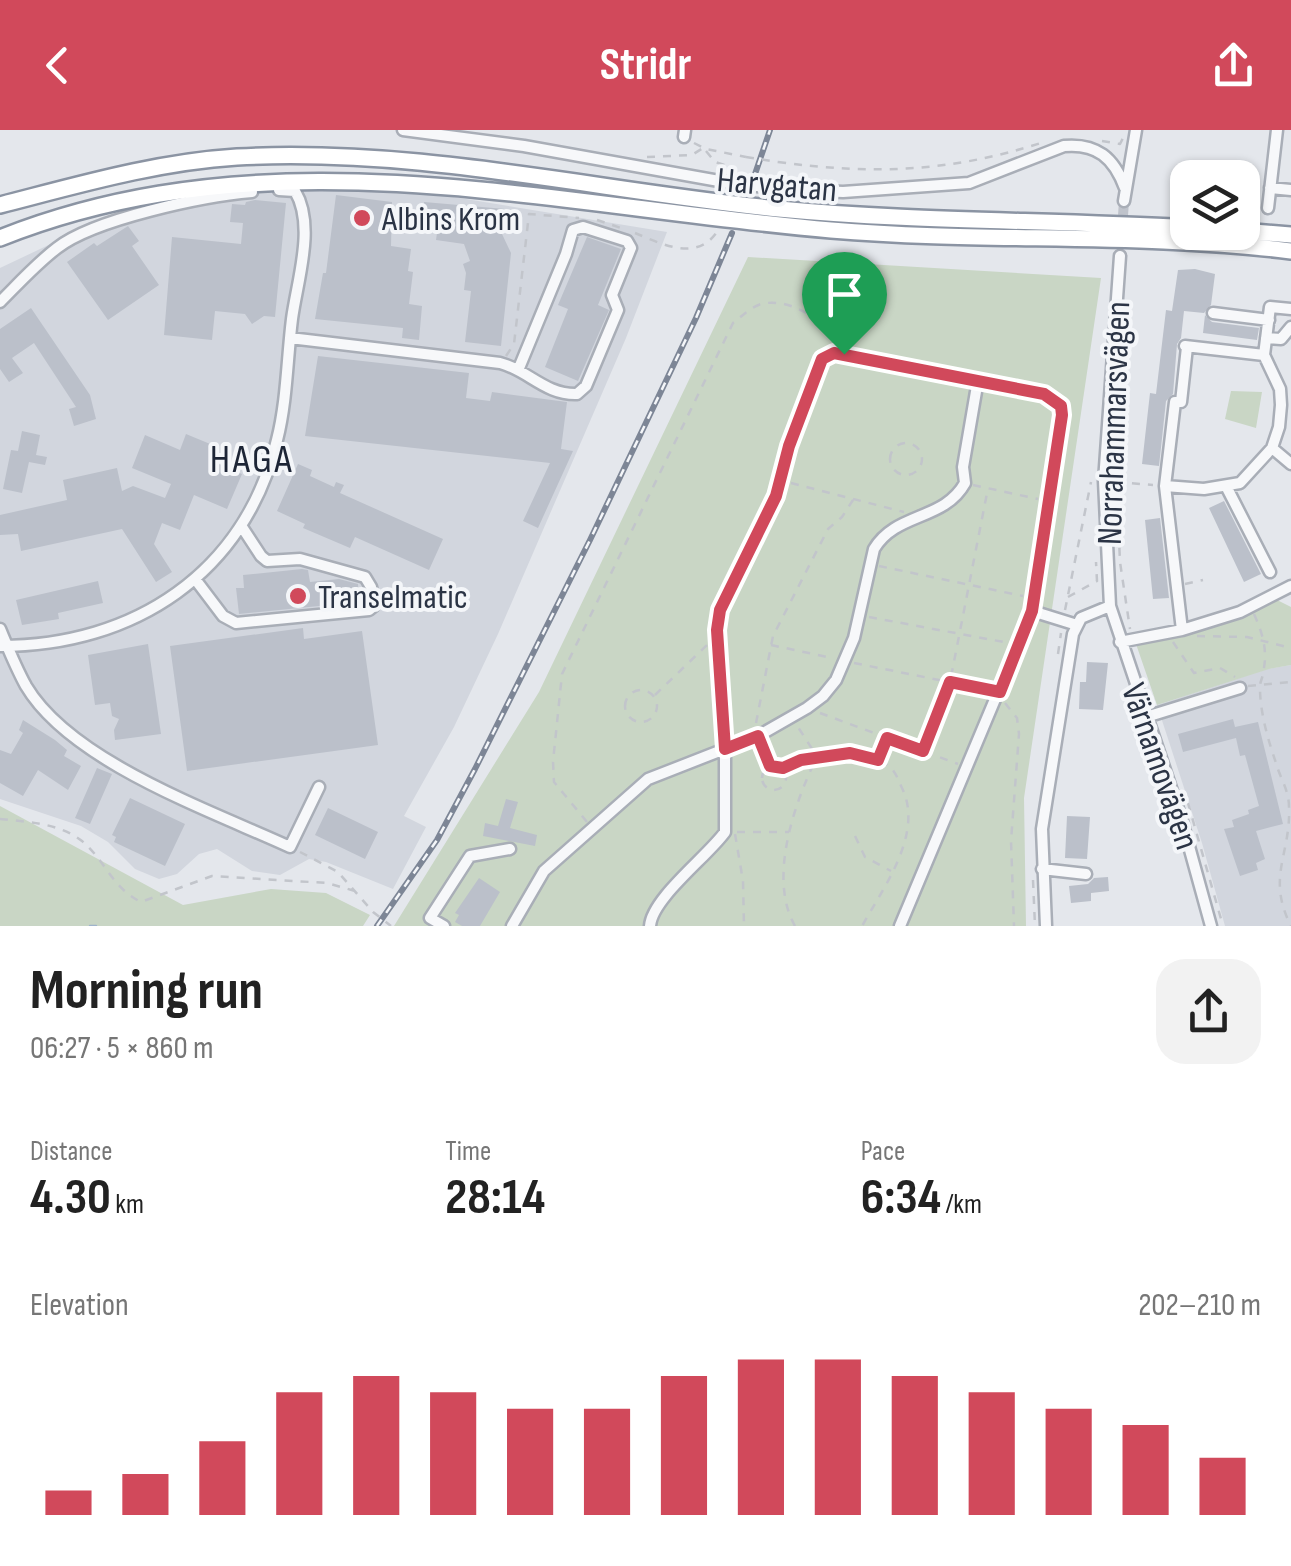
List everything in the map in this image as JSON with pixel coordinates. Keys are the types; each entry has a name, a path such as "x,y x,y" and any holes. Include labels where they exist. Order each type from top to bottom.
{"highway":[{"path":"0,204 194,161 316,156 412,162 830,214 1170,227"},
{"path":"0,238 71,209 143,189 220,176 301,172 440,180 834,230 1221,245 1291,252"},
{"path":"0,213 76,186"},
{"path":"1260,232 1291,234"}],"street":[{"name":"Harvgatan","path":"403,130 524,146 719,181 843,192 970,183 1064,146 1079,144 1107,156 1118,169 1125,188"},
{"path":"1268,208 1277,130"},
{"path":"1124,201 1131,131"},
{"path":"1270,188 1291,190"},
{"path":"0,302 58,247 117,222 187,203 284,189 295,191 299,197 304,230 277,442 242,528 195,579 159,606 123,624 4,650"},
{"path":"290,338 500,362 519,368 540,386 577,394 586,386 618,310 612,295 630,248 627,241 583,226 573,230 519,368"},
{"name":"Norrahammarsvägen","path":"1110,606 1104,481 1120,256"},
{"path":"1165,486 1240,483 1272,448 1285,392 1264,355 1270,307 1291,309"},
{"path":"1212,314 1269,320"},
{"path":"1266,338 1280,339 1291,327"},
{"path":"1182,630 1165,486 1175,402 1181,402 1186,347 1264,355"},
{"path":"650,926 650,919 664,900 730,832 718,634 725,594 776,496 789,446 822,359 834,353 1044,394 1061,406 1033,605 1020,646 900,926"},
{"path":"512,926 544,871 648,779 758,736 808,708 836,680 881,537 899,524 949,504 965,483 962,467 978,380"},
{"path":"1272,448 1291,464"},
{"path":"1226,486 1270,572"},
{"path":"195,579 224,616 236,623 369,610 374,606 365,578 300,559 267,560 260,556 242,528"},
{"path":"1126,640 1182,630 1251,608 1291,586"},
{"path":"1033,605 1078,625"},
{"path":"1046,926 1042,870 1046,795 1073,634 1080,618 1110,606"},
{"name":"Värnamovägen","path":"1110,606 1126,640 1146,718 1182,820 1212,926"},
{"path":"0,629 4,650 27,688 60,725 154,785 290,847 319,788"},
{"path":"1146,718 1238,683"},
{"path":"444,926 430,918 470,856 510,849"},
{"path":"1042,870 1086,874"}],"path":[{"path":"1099,140 1120,144 1131,131"},
{"path":"685,133 714,162 734,168 737,178"},
{"path":"706,150 860,171 908,171 982,160 1044,142"},
{"path":"500,362 514,344 529,214 607,221 685,250 702,245 718,230"},
{"path":"592,828 554,782 562,674 733,323 763,304 800,309 832,333 844,354"},
{"path":"906,443 914,445 922,461 918,470 901,474 890,461 897,446 906,443"},
{"path":"1116,466 1126,640"},
{"path":"780,480 920,516"},
{"path":"1116,482 1165,486"},
{"path":"965,483 1050,501"},
{"path":"923,751 950,682 988,488"},
{"path":"770,766 756,726 771,645 786,606 828,529 853,500"},
{"path":"1067,598 1097,581 1096,562"},
{"path":"870,564 969,585 1033,605"},
{"path":"1179,585 1202,580"},
{"path":"1251,608 1264,640 1260,684 1276,766 1289,794 1288,839 1277,880 1279,898 1291,926"},
{"path":"858,615 1020,646"},
{"path":"1166,633 1194,672 1220,668 1238,683 1291,682"},
{"path":"654,696 718,634"},
{"path":"1197,636 1264,640 1291,648"},
{"path":"771,645 950,682 999,695 1013,709 1020,734 1011,841 1014,926"},
{"path":"636,690 646,690 654,696 658,704 650,721 640,723 625,713 628,695 636,690"},
{"path":"808,708 968,768"},
{"path":"792,718 818,758"},
{"path":"878,760 887,738"},
{"path":"783,768 786,783 773,790 762,780 763,772 770,766 783,768 801,760 850,753 893,768 908,801 908,829 892,872 862,926"},
{"path":"794,926 786,898 784,867 802,787 818,758"},
{"path":"0,819 61,828 84,842 116,886 141,902 212,876 327,883 355,891"},
{"path":"730,832 791,832"},
{"path":"730,832 738,842 744,926"},
{"path":"854,836 865,857 892,872"},
{"path":"290,847 338,872 373,912 391,926"}],"shaded area":[{"path":"269,183 417,191 667,232 626,338 498,634 454,727 404,816 426,827 393,889 309,859 280,875 252,871 217,849 199,854 177,874 159,879 135,869 108,842 81,826 0,799 0,268 129,213"},
{"path":"1291,665 1291,926 1225,926 1157,705 1267,669"}],"green space":[{"path":"748,257 1101,278 1024,798 1026,926 394,926 539,692"},
{"path":"1231,391 1262,392 1256,428 1225,419"},
{"path":"1273,598 1291,607 1291,665 1157,705 1136,644"},
{"path":"0,806 183,905 271,889 326,893 370,915 363,926 0,926"}],"building":[{"path":"336,195 392,202 391,246 411,249 409,304 422,306 419,340 402,338 403,328 315,319 326,273"},
{"path":"255,200 286,203 275,317 264,316 252,324 245,314 215,311 212,340 164,335 172,237 241,244 243,223 230,222 232,204 245,205"},
{"path":"424,202 505,209 502,234 511,253 501,346 465,342 471,291 464,290 463,264 470,261 464,244 436,240 437,233 421,231"},
{"path":"128,226 139,241 132,246 159,285 108,320 67,262"},
{"path":"587,237 621,249 598,305 609,310 578,381 545,367 568,309 558,305"},
{"path":"1178,270 1215,274 1211,305 1204,313 1184,311 1173,394 1166,401 1159,466 1142,464 1150,393 1156,394 1166,310 1172,311"},
{"path":"31,308 90,395 96,419 74,426 69,409 76,407 34,343 12,358 23,373 9,382 0,369 0,329"},
{"path":"1205,315 1212,322 1259,328 1257,340 1203,333"},
{"path":"318,356 469,373 466,398 490,401 492,392 567,402 561,449 573,451 538,528 523,521 550,463 305,436"},
{"path":"22,431 40,435 36,455 47,457 45,465 29,462 22,493 3,489 11,450 18,451"},
{"path":"186,434 215,446 209,460 242,474 227,509 194,495 180,530 162,523 154,544 172,572 156,582 122,529 21,551 18,534 0,535 0,515 67,500 63,480 117,468 122,491 133,486 165,498 171,484 132,468 145,435 180,450"},
{"path":"298,464 312,470 310,476 334,487 336,482 344,485 340,493 443,539 429,570 355,537 350,548 303,528 305,524 277,511"},
{"path":"1224,501 1261,574 1244,582 1209,508"},
{"path":"1160,518 1169,598 1153,599 1145,520"},
{"name":"Transelmatic","path":"308,570 310,582 339,579 358,584 359,602 239,614 236,588 244,588 243,575"},
{"path":"98,581 103,603 58,613 59,619 22,625 16,600"},
{"path":"303,628 304,639 362,631 378,745 187,771 170,646"},
{"path":"148,644 161,734 115,740 119,719 112,716 110,703 95,705 88,655"},
{"path":"1087,662 1108,663 1103,710 1079,709 1080,682 1086,682"},
{"path":"1233,719 1235,727 1258,722 1283,824 1256,831 1265,859 1256,863 1258,870 1240,876 1224,829 1234,827 1232,820 1259,806 1245,755 1240,756 1236,738 1183,752 1178,734"},
{"path":"23,720 55,740 67,750 64,756 81,766 68,790 38,770 23,796 0,783 0,750 11,754 23,733 19,730"},
{"path":"97,768 112,774 90,824 75,818"},
{"path":"130,798 185,824 165,866 114,842 116,837 112,835"},
{"path":"506,799 518,802 510,828 537,835 535,846 483,836 485,823 498,826"},
{"path":"328,808 378,832 365,859 315,835"},
{"path":"1067,816 1090,817 1087,859 1065,858"},
{"path":"1108,877 1109,891 1091,893 1091,901 1071,903 1069,886"},
{"path":"479,878 500,892 480,926 462,926 455,922 459,915 455,913"}],"waterway":[{"path":"90,926 96,926"}],"tunnel":[{"path":"1122,230 1124,201"}],"railway":[{"path":"753,180 770,130"},
{"path":"377,926 437,840 475,769 590,540 696,318 732,233"}],"place":[{"name":"Albins Krom","path":"362,218"},
{"name":"Transelmatic","path":"298,596"}],"district":[{"name":"HAGA","path":"252,458"}],"route":[{"path":"834,353 844,354 1044,394 1061,406 1032,611 1000,692 950,682 923,751 887,738 878,760 868,755 830,754 783,768 770,766 758,736 725,749 717,630 720,610 776,496 789,446 822,359 834,353"}]}
